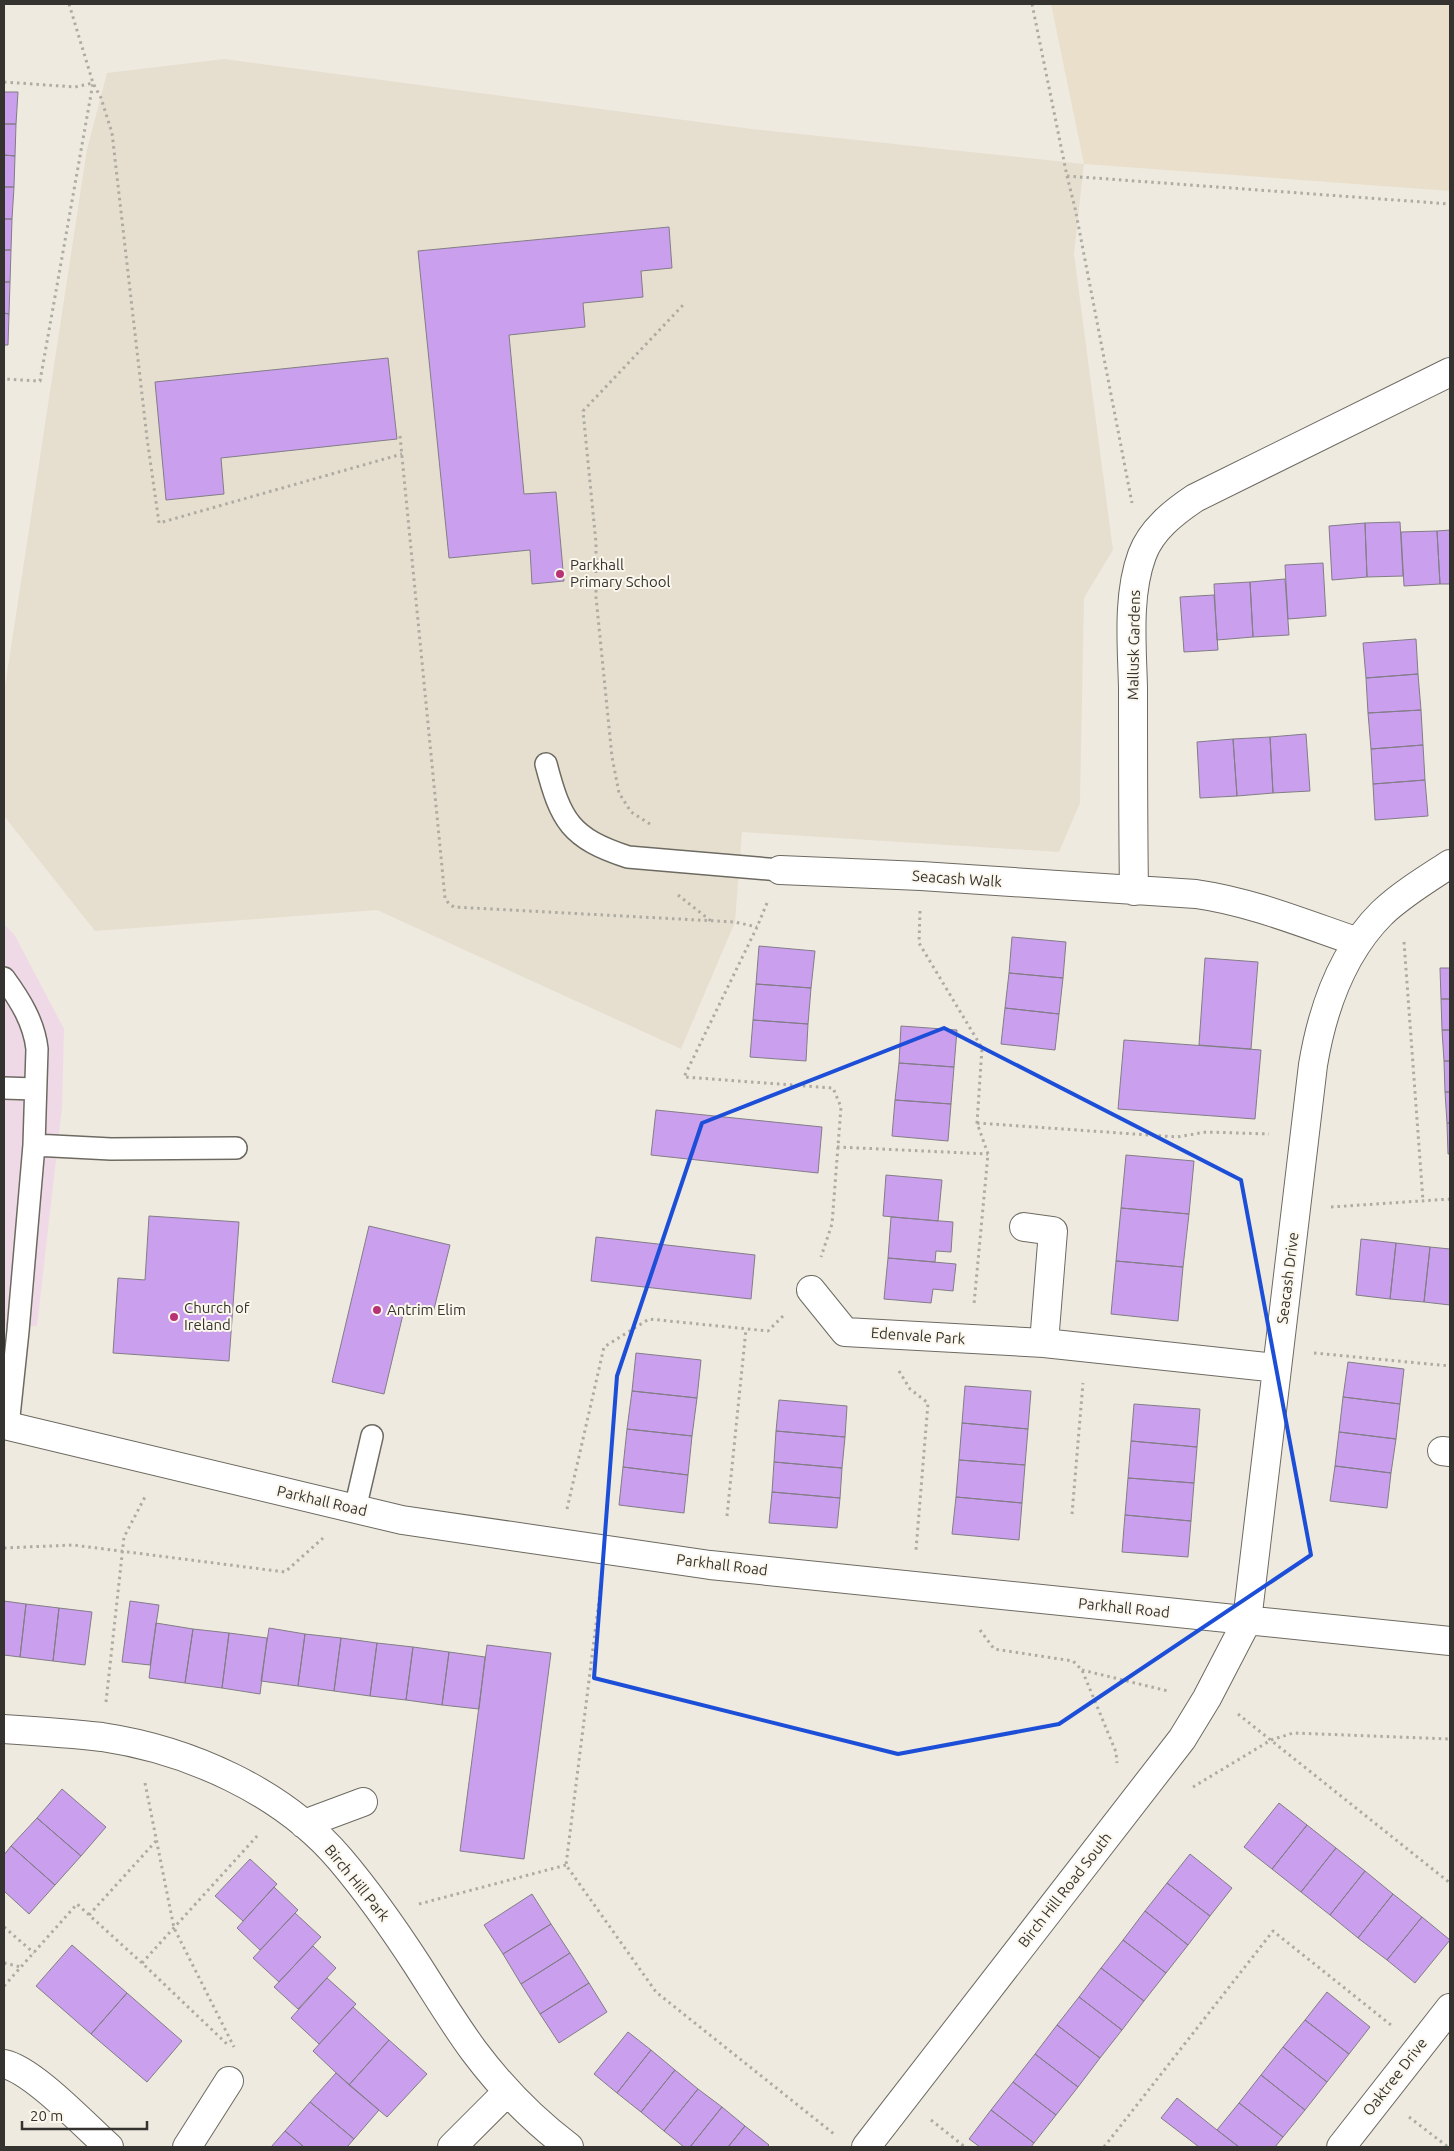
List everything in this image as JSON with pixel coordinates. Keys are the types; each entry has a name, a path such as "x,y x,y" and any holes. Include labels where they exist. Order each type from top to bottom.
{"street":[{"name":"Mallusk Gardens","path":"1134,891 1132,620 1135,588 1142,555 1151,537 1164,523 1195,498 1450,372"},
{"name":"Seacash Drive","path":"1247,1621 1318,1034 1327,1006 1358,942 1382,913 1408,891 1450,864"},
{"name":"Seacash Walk","path":"780,870 921,876 1134,891"},
{"path":"1134,891 1220,897 1358,942"},
{"path":"1024,1227 1053,1231 1044,1344"},
{"name":"Edenvale Park","path":"811,1290 845,1332 1086,1348 1278,1358"},
{"name":"Parkhall Road","path":"6,1425 402,1520 559,1544 710,1565 1450,1641"},
{"name":"Birch Hill Road South","path":"866,2147 1182,1739 1207,1698 1247,1621"},
{"name":"Birch Hill Park","path":"4,1729 102,1737 174,1754 217,1771 262,1794 304,1824 339,1857 388,1921 474,2051 507,2092 552,2134 569,2147"},
{"path":"304,1824 362,1802"},
{"name":"Oaktree Drive","path":"1341,2147 1450,2008"},
{"path":"4,2064 11,2065 30,2076 109,2147"},
{"path":"187,2147 229,2081"},
{"path":"452,2147 507,2092"}],"lane":[{"path":"546,764 554,796 564,818 579,833 613,852 628,857 780,870"},
{"path":"4,978 29,1017 36,1036 37,1049 34,1144 14,1263 6,1425"},
{"path":"4,1088 35,1089"},
{"path":"34,1144 111,1149 236,1148"},
{"path":"355,1509 372,1436"}],"path":[{"path":"69,4 93,83 101,98 112,133 147,438 159,523 402,454"},
{"path":"1032,4 1066,176 1075,208 1142,555"},
{"path":"4,82 75,87 93,83"},
{"path":"4,379 40,381 93,83"},
{"path":"1066,176 1450,204"},
{"path":"656,828 631,812 618,793 612,757 596,598 596,543 583,412 684,304"},
{"path":"400,436 445,898 449,904 454,907 735,922 757,928"},
{"path":"559,1544 604,1346 649,1319 768,1331 811,1290 832,1224 841,1108 833,1088 684,1077 757,928 780,870"},
{"path":"921,876 918,943 982,1048 977,1123 988,1154 970,1340"},
{"path":"1382,913 1404,941 1423,1201"},
{"path":"977,1123 1177,1137 1206,1132 1305,1136"},
{"path":"837,1147 988,1154"},
{"path":"1296,1209 1450,1199"},
{"path":"727,1516 746,1329"},
{"path":"877,1333 910,1389 928,1404 912,1586"},
{"path":"1072,1514 1086,1348"},
{"path":"1278,1358 1450,1366"},
{"path":"102,1737 124,1537 145,1501 154,1462"},
{"path":"4,1548 73,1545 285,1572 355,1509"},
{"path":"605,1550 566,1865 656,1992 834,2135"},
{"path":"952,1590 994,1649 1073,1661 1082,1670 1116,1752 1120,1820"},
{"path":"1082,1670 1207,1698 1240,1715 1450,1883"},
{"path":"1192,1787 1271,1740 1293,1733 1450,1739"},
{"path":"4,1986 77,1904 237,2054 174,1928 144,1777 145,1746"},
{"path":"142,1963 282,1808"},
{"path":"89,1915 156,1841"},
{"path":"388,1921 408,1907 566,1865"},
{"path":"4,1927 34,1953"},
{"path":"1104,2147 1273,1931 1419,2047"},
{"path":"4,1963 21,1967"},
{"path":"1382,2095 1448,2147"},
{"path":"903,2098 965,2147"}],"highlighted area":[{"path":"944,1028 1241,1180 1311,1555 1059,1724 898,1754 594,1678 617,1376 702,1123"}],"shaded area":[{"path":"1051,4 1450,4 1450,191 1084,164"},
{"name":"Parkhall Primary School","path":"224,59 752,129 1084,164 1074,254 1113,550 1084,598 1080,803 1059,852 742,832 735,922 681,1049 377,910 95,931 4,816 4,693 87,149 107,73"},
{"path":"4,924 15,936 64,1029 62,1107 37,1326 4,1326"}],"building":[{"path":"4,92 18,92 16,124 4,124"},
{"path":"4,124 16,124 15,156 4,155"},
{"path":"4,155 15,156 14,187 4,187"},
{"path":"4,187 14,187 12,219 4,219"},
{"path":"4,219 12,219 11,250 4,250"},
{"name":"Parkhall Primary School","path":"669,227 672,268 641,271 643,297 583,303 585,327 509,335 524,494 556,492 564,581 532,584 530,550 449,558 418,251"},
{"path":"4,250 11,250 10,282 4,282"},
{"path":"4,282 10,282 9,314 4,313"},
{"path":"4,313 9,314 8,345 4,345"},
{"path":"388,358 397,439 221,458 224,494 166,500 155,382"},
{"path":"1400,522 1403,576 1367,577 1365,523"},
{"path":"1365,523 1367,577 1332,580 1329,526"},
{"path":"1450,530 1450,584 1440,584 1437,531"},
{"path":"1437,531 1440,584 1404,586 1401,532"},
{"path":"1323,563 1326,616 1288,619 1285,565"},
{"path":"1285,579 1289,635 1253,637 1250,582"},
{"path":"1250,582 1253,637 1217,640 1214,584"},
{"path":"1214,595 1218,650 1184,652 1180,597"},
{"path":"1416,639 1418,674 1366,678 1363,643"},
{"path":"1418,674 1421,710 1368,713 1366,678"},
{"path":"1421,710 1423,745 1371,749 1368,713"},
{"path":"1306,734 1310,791 1273,793 1270,737"},
{"path":"1270,737 1273,793 1237,796 1233,739"},
{"path":"1233,739 1237,796 1200,798 1197,742"},
{"path":"1423,745 1425,780 1373,784 1371,749"},
{"path":"1425,780 1428,816 1375,820 1373,784"},
{"path":"1012,937 1066,942 1063,978 1009,973"},
{"path":"759,946 815,951 811,988 756,984"},
{"path":"1205,958 1258,962 1251,1049 1199,1045"},
{"path":"1440,968 1450,968 1450,999 1441,999"},
{"path":"1009,973 1063,978 1059,1014 1005,1008"},
{"path":"756,984 811,988 808,1024 753,1020"},
{"path":"1441,999 1450,999 1450,1030 1442,1030"},
{"path":"1005,1008 1059,1014 1055,1050 1001,1044"},
{"path":"753,1020 808,1024 806,1061 750,1057"},
{"path":"901,1026 957,1030 954,1067 899,1063"},
{"path":"1442,1030 1450,1030 1450,1061 1444,1061"},
{"path":"1124,1040 1261,1050 1255,1119 1118,1109"},
{"path":"1444,1061 1450,1061 1450,1092 1445,1092"},
{"path":"899,1063 954,1067 951,1104 895,1100"},
{"path":"1445,1092 1450,1092 1450,1123 1447,1123"},
{"path":"895,1100 951,1104 948,1141 892,1136"},
{"path":"656,1110 822,1127 818,1173 651,1155"},
{"path":"1447,1123 1450,1123 1450,1154 1448,1154"},
{"path":"1126,1155 1194,1161 1189,1214 1121,1208"},
{"path":"886,1175 942,1180 938,1221 883,1216"},
{"path":"1121,1208 1189,1214 1183,1267 1116,1261"},
{"name":"Church of Ireland","path":"149,1216 239,1222 229,1361 113,1353 118,1278 145,1280"},
{"path":"891,1217 953,1222 951,1252 936,1251 935,1262 888,1258"},
{"name":"Antrim Elim","path":"369,1226 450,1245 433,1313 405,1306 384,1394 332,1382"},
{"path":"596,1237 755,1255 751,1299 591,1281"},
{"path":"1361,1239 1396,1243 1390,1299 1356,1295"},
{"path":"1396,1243 1430,1247 1424,1302 1390,1299"},
{"path":"1430,1247 1450,1249 1450,1305 1424,1302"},
{"path":"888,1258 956,1264 953,1291 933,1289 931,1303 884,1299"},
{"path":"1116,1261 1183,1267 1178,1321 1111,1314"},
{"path":"636,1353 701,1360 697,1398 632,1391"},
{"path":"1348,1362 1404,1369 1400,1404 1343,1397"},
{"path":"965,1386 1031,1391 1028,1429 962,1423"},
{"path":"632,1391 697,1398 692,1436 627,1429"},
{"path":"1343,1397 1400,1404 1396,1439 1339,1432"},
{"path":"779,1400 847,1406 845,1437 776,1431"},
{"path":"1134,1404 1200,1409 1197,1447 1131,1441"},
{"path":"962,1423 1028,1429 1025,1465 959,1460"},
{"path":"627,1429 692,1436 688,1475 623,1467"},
{"path":"776,1431 845,1437 842,1468 774,1462"},
{"path":"1339,1432 1396,1439 1391,1473 1335,1466"},
{"path":"1131,1441 1197,1447 1194,1483 1128,1478"},
{"path":"959,1460 1025,1465 1022,1503 956,1497"},
{"path":"774,1462 842,1468 840,1498 772,1492"},
{"path":"1335,1466 1391,1473 1387,1508 1330,1501"},
{"path":"623,1467 688,1475 684,1513 619,1505"},
{"path":"1128,1478 1194,1483 1191,1521 1125,1515"},
{"path":"772,1492 840,1498 837,1528 769,1523"},
{"path":"956,1497 1022,1503 1019,1540 952,1534"},
{"path":"1125,1515 1191,1521 1188,1557 1122,1552"},
{"path":"4,1601 26,1604 20,1657 4,1655"},
{"path":"130,1601 159,1605 150,1665 122,1662"},
{"path":"26,1604 59,1608 53,1661 20,1657"},
{"path":"59,1608 92,1612 85,1665 53,1661"},
{"path":"156,1623 193,1629 185,1683 149,1678"},
{"path":"269,1628 305,1634 298,1686 261,1681"},
{"path":"193,1629 229,1633 222,1688 185,1683"},
{"path":"229,1633 267,1638 260,1694 222,1688"},
{"path":"305,1634 341,1638 334,1691 298,1686"},
{"path":"341,1638 377,1643 370,1696 334,1691"},
{"path":"377,1643 413,1647 406,1700 370,1696"},
{"path":"487,1645 551,1653 524,1859 460,1851"},
{"path":"413,1647 449,1652 442,1705 406,1700"},
{"path":"449,1652 485,1657 479,1709 442,1705"},
{"path":"62,1789 106,1827 81,1856 37,1818"},
{"path":"1279,1803 1307,1825 1272,1869 1244,1847"},
{"path":"37,1818 81,1856 55,1885 11,1846"},
{"path":"1307,1825 1336,1848 1301,1892 1272,1869"},
{"path":"11,1846 55,1885 29,1914 4,1891 4,1855"},
{"path":"1336,1848 1365,1871 1330,1915 1301,1892"},
{"path":"1190,1854 1232,1888 1210,1916 1167,1883"},
{"path":"250,1859 277,1884 243,1921 215,1896"},
{"path":"1365,1871 1393,1894 1358,1938 1330,1915"},
{"path":"1167,1883 1210,1916 1188,1945 1145,1911"},
{"path":"274,1887 298,1910 260,1950 237,1928"},
{"path":"532,1894 551,1924 503,1954 484,1925"},
{"path":"1393,1894 1422,1917 1387,1960 1358,1938"},
{"path":"1145,1911 1188,1945 1166,1973 1123,1940"},
{"path":"295,1913 321,1937 279,1982 253,1958"},
{"path":"1422,1917 1450,1940 1415,1983 1387,1960"},
{"path":"551,1924 570,1953 521,1984 503,1954"},
{"path":"1123,1940 1166,1973 1144,2001 1101,1968"},
{"path":"72,1945 127,1993 91,2034 36,1986"},
{"path":"313,1946 336,1968 298,2009 274,1987"},
{"path":"570,1953 589,1983 540,2014 521,1984"},
{"path":"1101,1968 1144,2001 1122,2030 1079,1997"},
{"path":"327,1978 356,2004 319,2044 291,2018"},
{"path":"589,1983 607,2012 559,2043 540,2014"},
{"path":"1327,1992 1370,2027 1349,2054 1305,2020"},
{"path":"127,1993 182,2041 147,2082 91,2034"},
{"path":"1079,1997 1122,2030 1100,2058 1057,2025"},
{"path":"353,2007 389,2040 349,2085 313,2051"},
{"path":"1305,2020 1349,2054 1327,2082 1283,2047"},
{"path":"1057,2025 1100,2058 1078,2087 1035,2054"},
{"path":"628,2032 651,2050 617,2093 594,2074"},
{"path":"389,2040 427,2074 387,2117 349,2085"},
{"path":"1283,2047 1327,2082 1305,2110 1261,2075"},
{"path":"651,2050 675,2070 641,2112 617,2093"},
{"path":"1035,2054 1078,2087 1056,2115 1013,2082"},
{"path":"675,2070 698,2089 664,2131 641,2112"},
{"path":"336,2073 379,2110 354,2139 310,2102"},
{"path":"1261,2075 1305,2110 1283,2137 1239,2103"},
{"path":"1013,2082 1056,2115 1034,2143 991,2110"},
{"path":"698,2089 722,2107 690,2147 684,2147 664,2131"},
{"path":"1177,2098 1239,2147 1199,2147 1161,2118"},
{"path":"310,2102 354,2139 347,2147 304,2147 285,2131"},
{"path":"1239,2103 1283,2137 1275,2147 1239,2147 1217,2130"},
{"path":"722,2107 745,2126 728,2147 690,2147"},
{"path":"991,2110 1034,2143 1031,2147 980,2147 969,2139"},
{"path":"745,2126 769,2145 767,2147 728,2147"},
{"path":"285,2131 304,2147 271,2147"}],"place":[{"name":"Parkhall Primary School","path":"560,574"},
{"name":"Antrim Elim","path":"377,1310"},
{"name":"Church of Ireland","path":"174,1317"}]}
